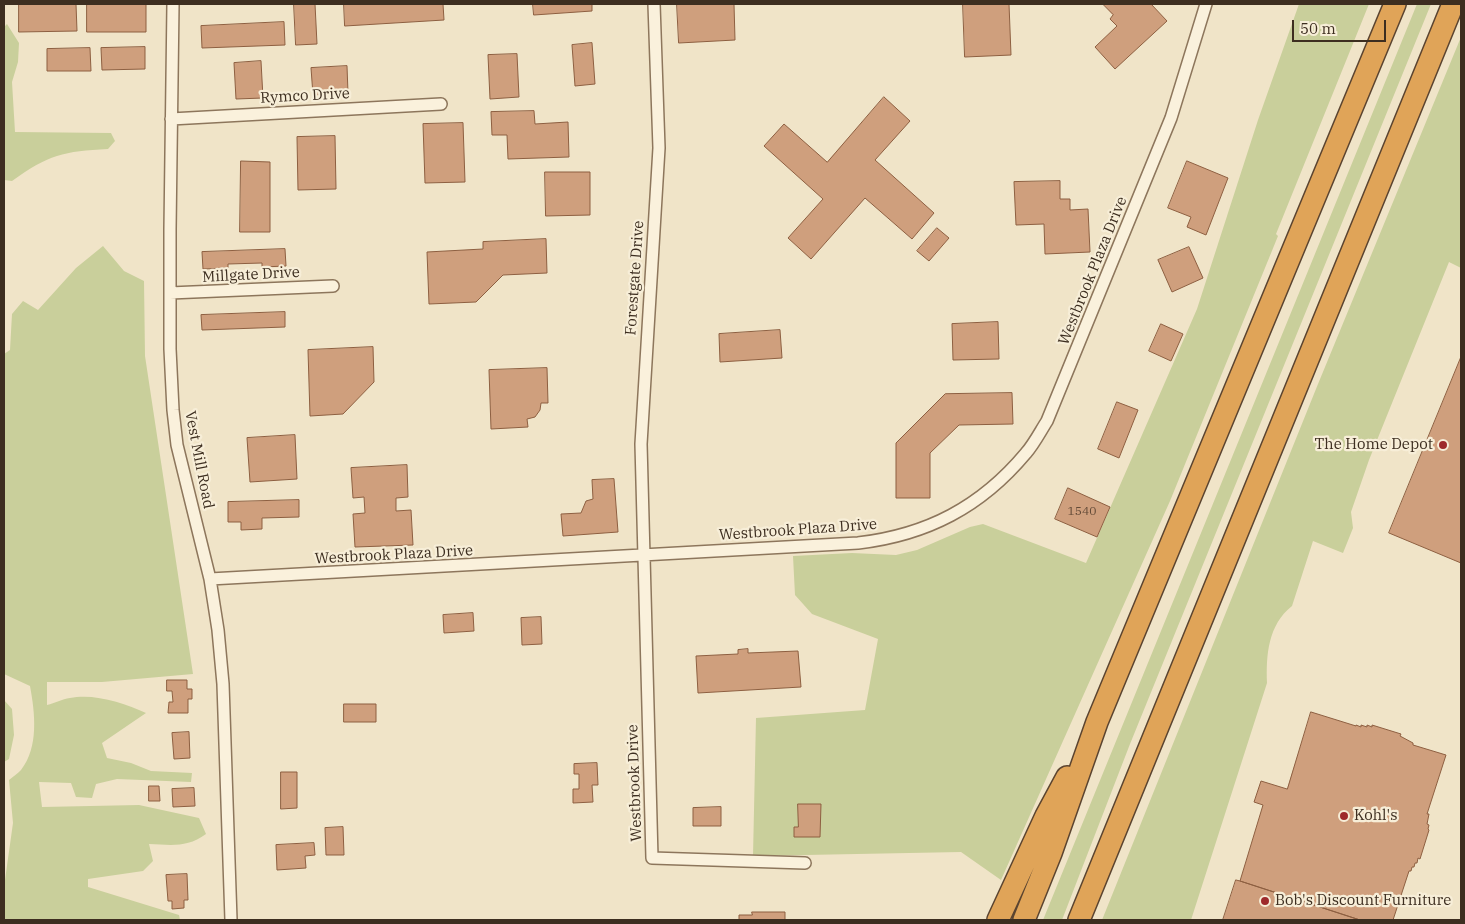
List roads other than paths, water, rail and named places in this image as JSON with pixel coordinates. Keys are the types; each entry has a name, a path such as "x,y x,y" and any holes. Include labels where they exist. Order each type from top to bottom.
{"highway":[{"path":"1024,920 1051,853 1097,722 1395,4"},
{"path":"1080,920 1453,4"},
{"path":"998,920 1046,816 1097,722"},
{"path":"1085,920 1097,878"}],"street":[{"name":"Vest Mill Road","path":"172,4 170,349 173,410 177,445 210,579 218,630 223,684 231,920"},
{"name":"Forestgate Drive","path":"643,554 640,427 659,148 654,4"},
{"name":"Westbrook Plaza Drive","path":"210,579 858,543 885,540 921,530 957,513 986,493 1012,470 1027,452 1047,422 1171,118 1206,4"},
{"name":"Rymco Drive","path":"171,119 441,104"},
{"name":"Millgate Drive","path":"170,293 333,286"},
{"name":"Westbrook Drive","path":"643,554 652,858 805,863"}],"place":[{"name":"The Home Depot","path":"1443,445"},
{"name":"Kohl's","path":"1344,816"},
{"name":"Bob's Discount Furniture","path":"1265,901"}]}
